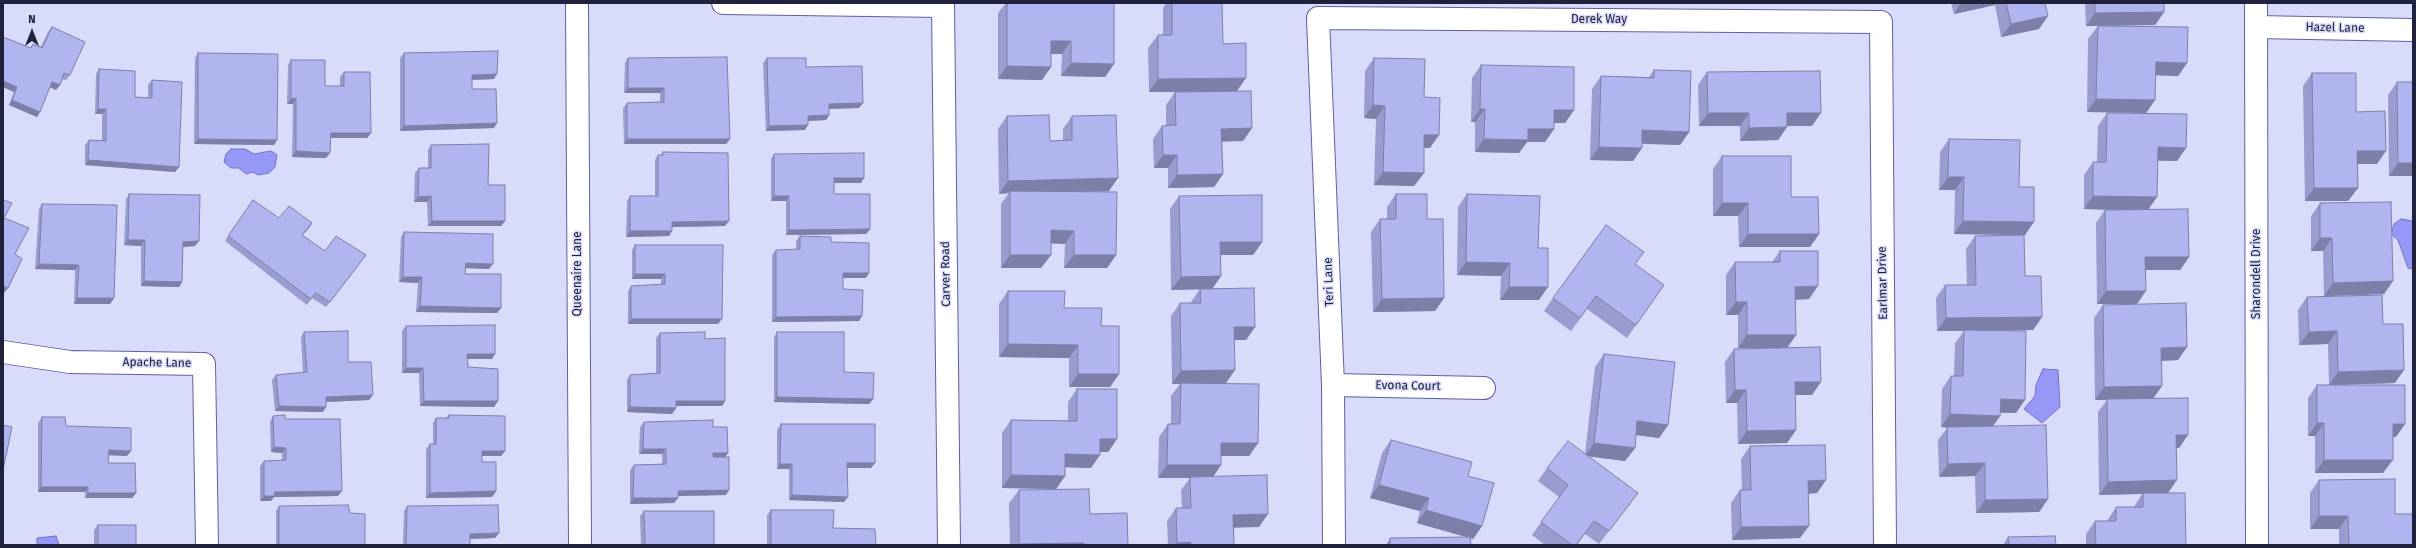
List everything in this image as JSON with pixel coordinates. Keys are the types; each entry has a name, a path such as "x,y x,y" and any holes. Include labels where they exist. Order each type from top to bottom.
{"street":[{"name":"Queenaire Lane","path":"577,3 580,545"},
{"path":"723,3 943,4"},
{"name":"Sharondell Drive","path":"2256,3 2257,545"},
{"name":"Carver Road","path":"943,4 949,545"},
{"name":"Derek Way","path":"1318,18 1881,22"},
{"name":"Teri Lane","path":"1318,18 1334,385 1334,545"},
{"name":"Earlmar Drive","path":"1881,22 1886,545"},
{"name":"Hazel Lane","path":"2256,27 2413,30"},
{"name":"Apache Lane","path":"3,352 70,362 204,364 207,545"},
{"name":"Evona Court","path":"1334,385 1484,388"}],"water":[{"path":"231,149 245,149 254,154 271,151 277,155 275,167 269,173 258,175 253,172 246,174 239,168 231,168 224,162 226,154"},
{"path":"2401,219 2413,221 2413,269 2408,268 2398,240 2391,234 2394,224"},
{"path":"2043,369 2058,370 2060,407 2042,423 2024,409 2035,396 2036,385"},
{"path":"56,536 59,545 37,545 37,538"}],"building":[{"path":"1007,3 1114,3 1114,64 1071,63 1071,41 1051,41 1051,67 1007,66"},
{"path":"1172,3 1222,3 1223,44 1246,43 1246,78 1158,79 1158,35 1172,35"},
{"path":"2006,3 2045,3 2048,16 2011,24"},
{"path":"2095,3 2164,3 2164,12 2095,13"},
{"path":"2098,26 2188,27 2187,63 2156,62 2155,100 2096,99"},
{"path":"52,27 85,42 70,75 64,73 60,85 52,82 40,112 12,100 17,87 3,81 3,37 31,48 33,44 42,48"},
{"path":"498,51 497,74 472,75 472,89 496,89 497,123 404,126 404,53"},
{"path":"198,53 278,54 277,140 198,139"},
{"path":"727,57 730,139 627,139 627,103 664,102 664,88 628,88 628,58"},
{"path":"767,58 806,58 806,67 862,66 863,103 829,104 829,115 808,116 808,125 769,126"},
{"path":"1374,58 1425,59 1424,97 1440,98 1439,135 1424,135 1424,173 1383,172 1385,106 1373,105"},
{"path":"291,60 325,60 325,86 344,86 344,72 370,72 371,133 331,133 330,153 296,151 296,98 291,99"},
{"path":"1481,65 1574,67 1574,110 1554,110 1554,129 1528,129 1528,140 1484,139 1485,109 1480,109"},
{"path":"99,69 135,71 135,97 152,98 152,80 182,82 179,167 88,160 89,140 106,141 106,109 98,109"},
{"path":"1654,70 1691,71 1689,132 1642,130 1642,148 1599,147 1601,76 1654,78"},
{"path":"1820,71 1821,113 1787,113 1787,127 1749,128 1749,113 1708,113 1707,72"},
{"path":"2312,73 2356,73 2356,112 2385,111 2386,151 2357,151 2358,188 2314,188"},
{"path":"2397,82 2413,82 2413,163 2398,163"},
{"path":"1251,91 1252,128 1221,129 1223,174 1177,175 1177,155 1163,155 1162,126 1176,125 1175,92"},
{"path":"2107,113 2187,114 2186,148 2158,147 2157,197 2093,196 2093,162 2106,162"},
{"path":"1049,115 1050,141 1072,140 1072,116 1116,115 1118,178 1008,181 1007,116"},
{"path":"1949,139 2020,140 2019,187 2034,187 2034,222 1963,221 1964,177 1948,177"},
{"path":"489,144 488,185 505,185 505,221 432,221 431,196 418,197 419,168 431,168 431,145"},
{"path":"663,152 728,153 729,221 672,222 672,231 630,231 630,196 658,196 658,155 663,155"},
{"path":"864,153 864,178 834,178 834,194 870,194 870,229 789,230 789,196 774,196 774,154"},
{"path":"1722,156 1791,156 1791,197 1818,197 1819,234 1748,234 1748,203 1722,203"},
{"path":"1010,191 1117,192 1116,255 1074,255 1074,231 1051,230 1051,255 1010,255"},
{"path":"129,194 200,195 199,241 183,242 182,282 144,281 145,240 128,240"},
{"path":"1396,194 1427,194 1427,219 1443,219 1444,298 1382,299 1380,219 1396,219"},
{"path":"1467,194 1540,196 1538,248 1548,248 1548,287 1509,287 1510,263 1466,262"},
{"path":"1262,195 1262,242 1220,242 1221,276 1181,277 1179,196"},
{"path":"3,200 12,203 4,218 29,228 15,254 22,259 8,288 3,286"},
{"path":"253,200 279,218 289,206 312,223 302,235 325,251 336,236 366,255 330,302 316,293 311,299 228,236"},
{"path":"2391,202 2393,281 2333,283 2332,238 2320,238 2320,203"},
{"path":"42,204 117,205 114,298 77,298 79,265 39,264"},
{"path":"2188,209 2189,257 2145,257 2146,291 2106,291 2105,210"},
{"path":"1606,225 1644,252 1635,264 1664,285 1636,325 1596,296 1580,318 1553,298"},
{"path":"404,232 493,234 493,264 466,263 465,274 501,274 501,308 420,306 422,277 403,277"},
{"path":"2024,235 2025,276 2041,276 2042,317 1946,318 1945,285 1976,285 1975,236"},
{"path":"800,236 831,237 831,242 869,243 869,273 843,273 843,289 863,290 862,316 776,317 776,250 800,249"},
{"path":"635,245 723,245 722,319 631,319 631,286 665,284 665,274 635,274"},
{"path":"1780,251 1818,251 1818,286 1795,287 1796,335 1747,335 1747,302 1736,302 1735,262 1780,262"},
{"path":"1254,288 1255,327 1234,327 1235,370 1181,371 1180,303 1201,303 1200,289"},
{"path":"1008,291 1065,291 1064,308 1102,308 1101,326 1119,326 1119,374 1078,374 1078,345 1008,344"},
{"path":"2382,295 2383,324 2403,324 2404,370 2338,372 2337,331 2309,332 2307,297"},
{"path":"2186,303 2187,347 2161,348 2162,386 2104,387 2103,305"},
{"path":"495,325 495,354 467,354 468,367 498,369 498,401 424,401 423,368 406,368 406,326"},
{"path":"1964,330 2026,331 2025,400 2001,399 2000,416 1950,414 1951,376 1963,376"},
{"path":"348,331 348,362 371,362 373,395 326,397 326,407 279,406 276,375 307,372 304,332"},
{"path":"705,332 705,339 725,338 725,401 676,401 676,408 630,407 630,375 660,373 660,333"},
{"path":"777,332 844,332 844,372 874,373 873,399 777,397"},
{"path":"1820,347 1821,382 1795,382 1796,430 1747,431 1746,390 1735,390 1734,349"},
{"path":"1604,354 1675,362 1668,425 1637,421 1635,448 1594,443"},
{"path":"1181,383 1259,384 1258,443 1221,443 1221,465 1167,465 1168,424 1180,424"},
{"path":"2317,385 2405,385 2405,424 2393,424 2393,460 2324,460 2324,423 2317,423"},
{"path":"1077,389 1117,389 1117,439 1100,439 1100,455 1065,454 1065,476 1011,475 1011,420 1077,421"},
{"path":"2188,398 2188,435 2176,435 2177,480 2108,482 2107,399"},
{"path":"285,415 285,419 340,419 342,491 274,492 275,496 264,496 264,461 286,460 286,448 274,447 273,416"},
{"path":"449,415 505,416 505,451 482,451 482,462 496,462 496,491 430,493 430,444 436,444 436,418 449,418"},
{"path":"42,417 65,417 66,426 131,428 131,451 109,450 108,463 135,463 136,493 88,493 88,487 41,487"},
{"path":"713,420 713,427 727,427 728,453 713,453 713,457 729,457 729,490 678,491 678,498 633,498 634,465 666,464 666,449 643,449 644,422"},
{"path":"781,424 875,424 875,463 847,463 848,497 792,495 792,464 780,464"},
{"path":"3,425 12,427 3,470"},
{"path":"2046,425 2048,499 1985,500 1985,463 1948,464 1947,427"},
{"path":"1391,440 1472,462 1468,476 1494,483 1482,526 1426,510 1429,498 1379,485"},
{"path":"1568,441 1638,493 1609,531 1594,521 1576,545 1572,545 1541,522 1568,485 1547,468"},
{"path":"1825,445 1826,480 1808,481 1809,526 1741,527 1740,490 1751,490 1750,446"},
{"path":"1267,475 1268,514 1233,515 1234,545 1191,545 1191,542 1177,543 1176,508 1191,508 1190,477"},
{"path":"2395,479 2395,514 2413,514 2413,545 2349,545 2348,516 2319,516 2319,480"},
{"path":"1089,489 1090,514 1127,513 1128,545 1084,545 1084,543 1019,544 1019,490"},
{"path":"2143,493 2185,493 2186,545 2096,545 2095,521 2116,521 2116,507 2143,507"},
{"path":"348,505 350,513 365,514 365,545 279,545 279,506"},
{"path":"498,505 499,533 470,534 470,545 406,545 407,506"},
{"path":"771,510 834,510 833,528 875,529 876,545 771,545"},
{"path":"644,511 714,511 714,545 645,545"},
{"path":"98,525 136,525 136,545 98,545"},
{"path":"2055,536 2056,545 2009,545 2008,537"},
{"path":"1470,537 1471,545 1390,545 1390,538"}]}
